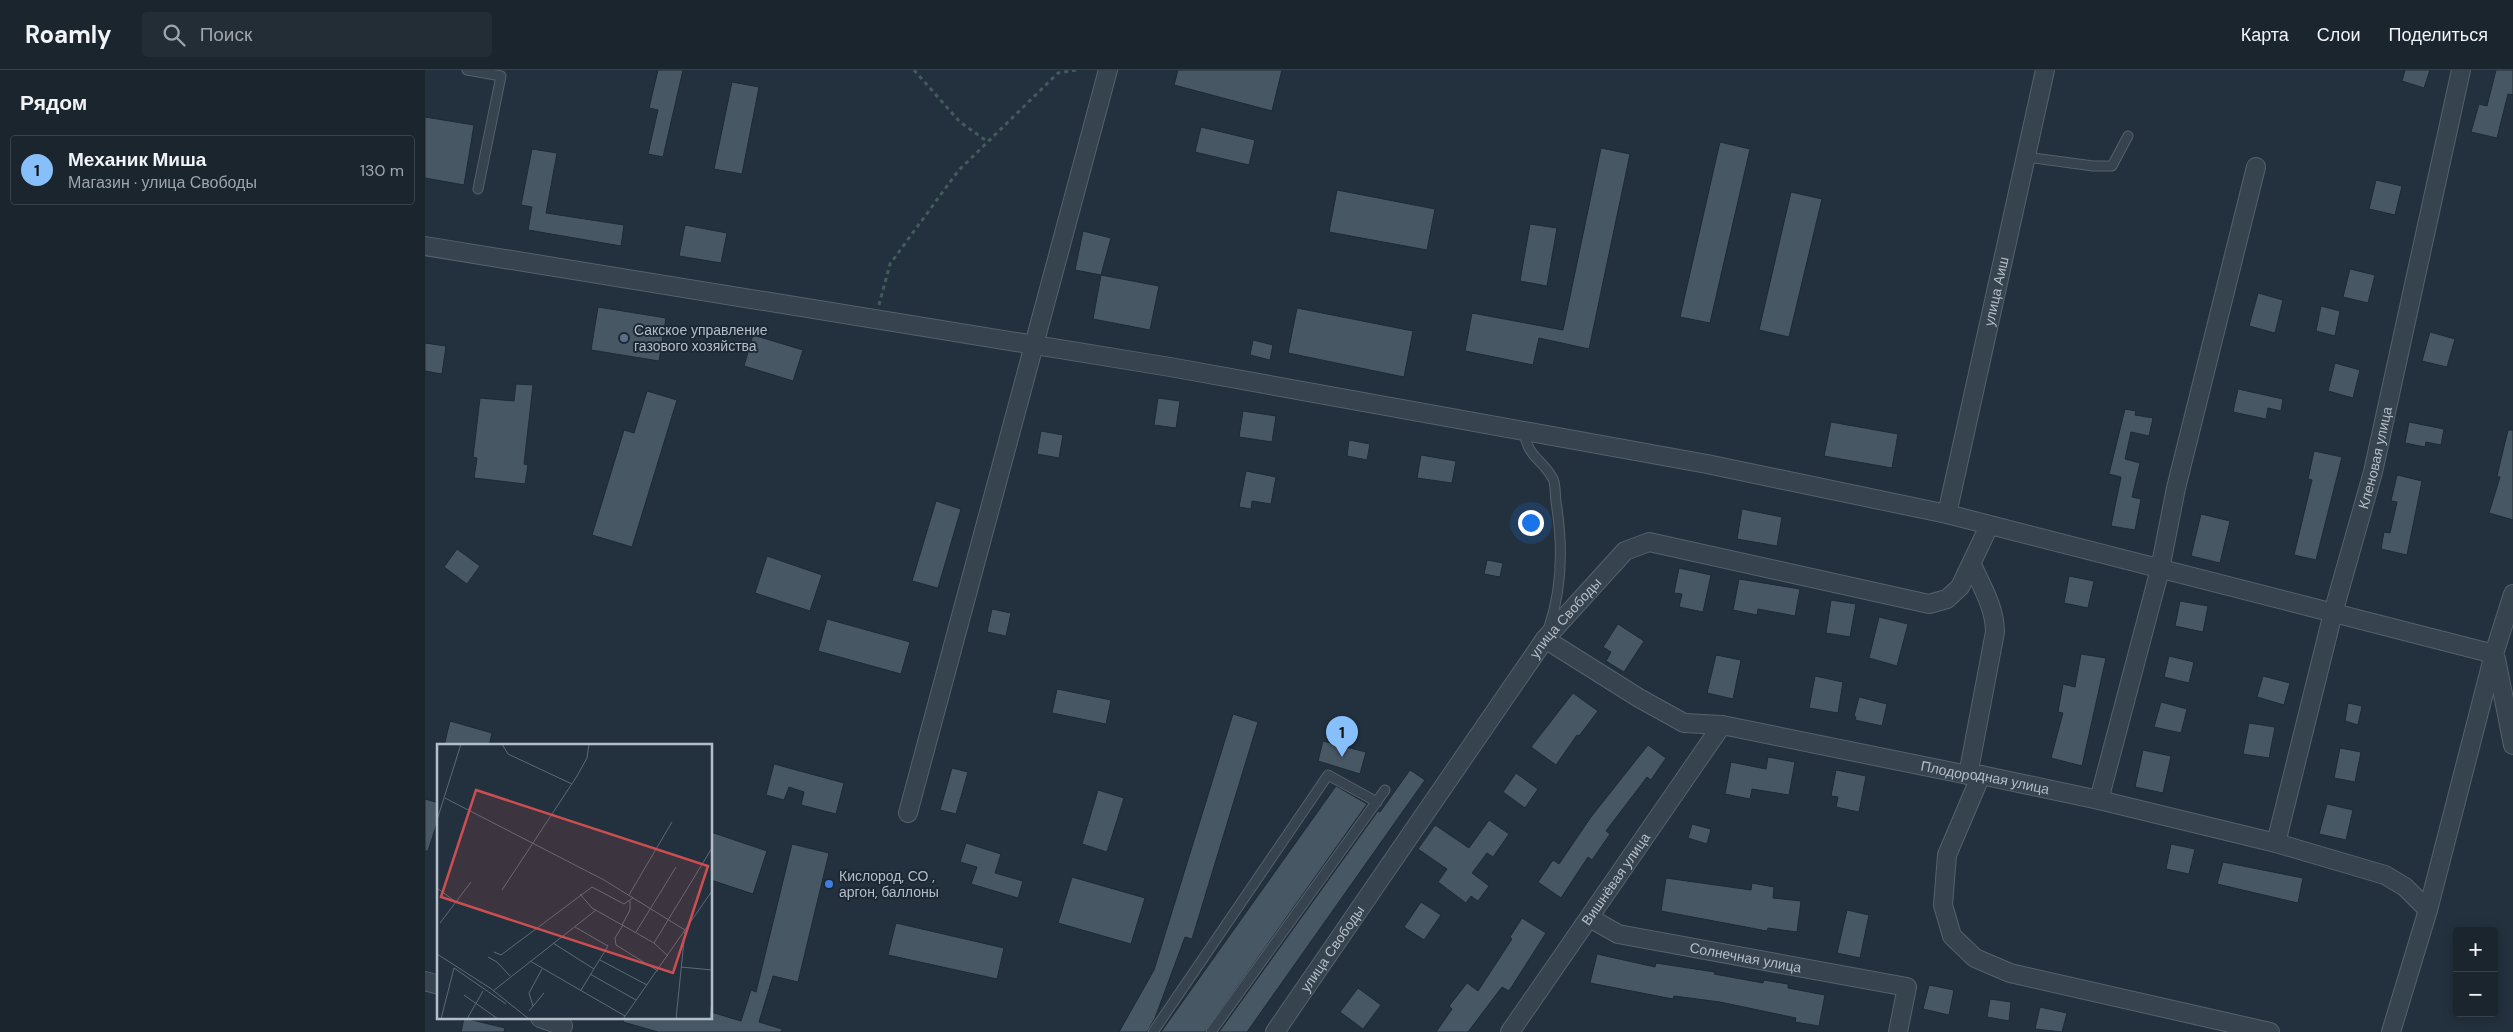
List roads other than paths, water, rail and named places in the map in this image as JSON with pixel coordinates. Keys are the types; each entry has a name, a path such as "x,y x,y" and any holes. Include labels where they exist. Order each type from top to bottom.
{"street":[{"path":"908,813 1108,70"},
{"name":"улица Аиш","path":"1947,514 2045,70"},
{"name":"Кленовая улица","path":"2276,844 2333,613 2373,472 2461,70"},
{"path":"2099,800 2159,569 2176,488 2256,167"},
{"path":"425,246 1034,344 1707,464 1947,514 2494,654"},
{"name":"улица Свободы","path":"1275,1032 1545,639 1625,551 1649,542 1929,604 1947,599 1960,587 1989,526"},
{"path":"1972,565 1995,619 1995,632 1975,775 1947,855 1943,906 1952,936 1975,958 2010,974 2270,1032"},
{"path":"2391,1032 2428,910 2494,654 2513,594"},
{"name":"Плодородная улица","path":"1545,639 1639,698 1684,722 1723,725 2099,800 2276,844 2385,875 2405,887 2428,910"},
{"path":"2494,654 2513,745"},
{"name":"Вишнёвая улица","path":"1510,1032 1723,725"},
{"name":"Солнечная улица","path":"1590,918 1619,934 1907,987 1898,1032"},
{"path":"425,980 437,984"},
{"path":"547,1020 563,1025"}],"lane":[{"path":"467,70 501,76 478,188"},
{"path":"2026,157 2093,166 2112,166 2128,136"},
{"path":"1524,431 1526,446 1553,480 1559,519 1561,576 1556,608 1545,639"},
{"path":"1153,1032 1328,775 1377,802"},
{"path":"1211,1032 1385,790"}],"place":[{"name":"Сакское управление газового хозяйства","path":"624,338"},
{"name":"Механик Миша","path":"1342,757"},
{"name":"Кислород, СО , аргон, баллоны","path":"829,884"}]}
